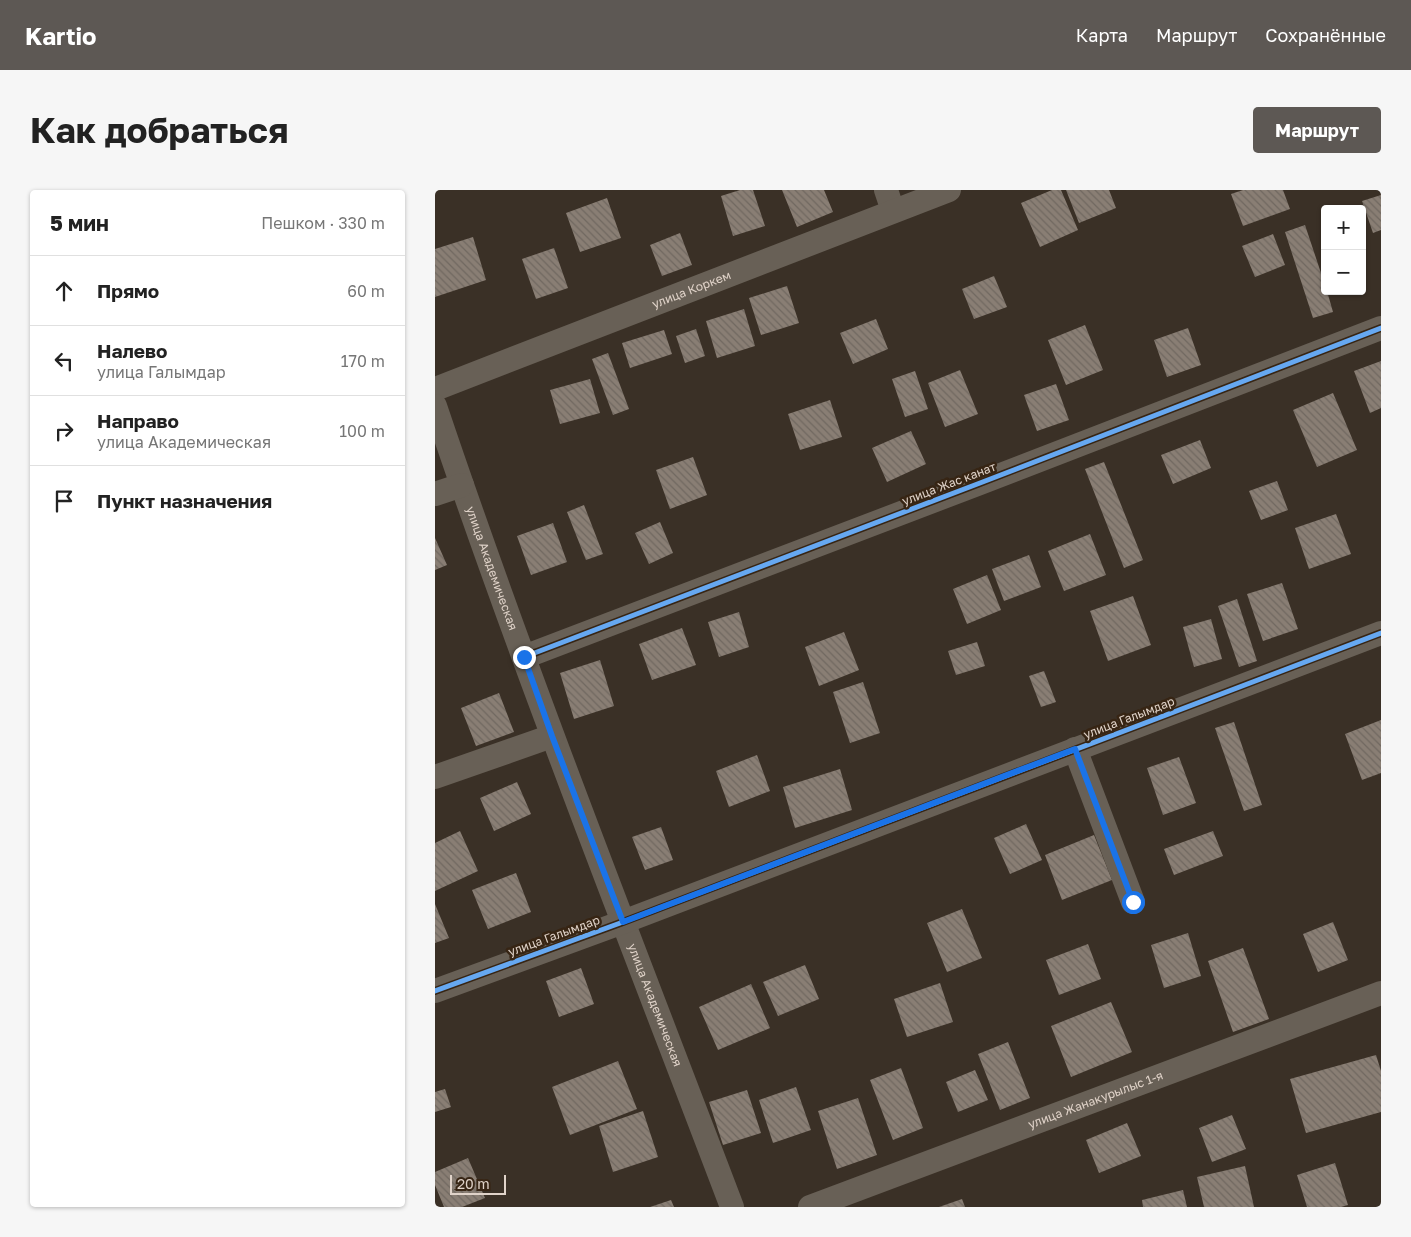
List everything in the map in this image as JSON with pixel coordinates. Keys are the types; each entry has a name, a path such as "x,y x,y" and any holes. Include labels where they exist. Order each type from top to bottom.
{"street":[{"name":"улица Коркем","path":"435,389 890,200 949,190"},
{"name":"улица Жас канат","path":"524,657 1381,328"},
{"name":"улица Академическая","path":"435,406 552,736 732,1207"},
{"path":"435,494 462,485"},
{"name":"улица Галымдар","path":"435,991 623,922 1381,633"},
{"path":"435,777 552,736"},
{"path":"1075,749 1133,902"},
{"name":"улица Жанакурылыс 1-я","path":"810,1207 1381,993"}],"building":[{"path":"740,190 753,190 765,226 733,236 721,196"},
{"path":"782,190 824,190 833,212 797,227"},
{"path":"1052,190 1061,190 1078,230 1040,247 1021,203"},
{"path":"1066,190 1109,190 1116,208 1079,223"},
{"path":"1243,190 1283,190 1290,209 1243,226 1231,194"},
{"path":"1381,195 1381,230 1373,233 1366,213 1366,205 1363,205 1362,201"},
{"path":"607,198 621,238 580,252 566,213"},
{"path":"1305,225 1321,273 1321,295 1328,295 1333,312 1313,318 1285,232"},
{"path":"680,233 692,265 662,276 650,245"},
{"path":"1273,234 1285,265 1255,277 1242,246"},
{"path":"473,237 486,280 435,297 435,249"},
{"path":"554,248 568,288 536,299 522,259"},
{"path":"994,276 1007,307 974,319 962,289"},
{"path":"787,286 799,323 761,335 749,298"},
{"path":"744,309 755,346 717,358 706,321"},
{"path":"876,319 888,349 853,364 840,333"},
{"path":"1085,325 1103,370 1066,385 1048,340"},
{"path":"1188,328 1201,365 1167,377 1154,340"},
{"path":"696,329 705,356 685,363 676,336"},
{"path":"664,330 672,354 630,368 622,343"},
{"path":"608,353 629,409 613,415 592,359"},
{"path":"1381,361 1381,408 1370,413 1354,371"},
{"path":"960,370 978,414 945,427 928,383"},
{"path":"915,371 928,409 905,417 892,379"},
{"path":"590,379 600,413 560,424 550,390"},
{"path":"1056,384 1069,420 1037,431 1024,395"},
{"path":"1333,393 1357,450 1317,467 1293,410"},
{"path":"830,400 842,437 800,450 788,414"},
{"path":"911,431 926,464 887,482 872,448"},
{"path":"1200,440 1211,468 1173,484 1161,455"},
{"path":"693,457 707,495 670,509 656,470"},
{"path":"1104,462 1143,560 1124,568 1085,469"},
{"path":"1277,481 1288,510 1261,520 1249,491"},
{"path":"584,505 603,554 586,560 567,512"},
{"path":"1336,514 1351,554 1309,569 1295,528"},
{"path":"660,522 673,553 649,564 635,533"},
{"path":"553,523 567,562 531,575 517,536"},
{"path":"1090,534 1106,575 1064,591 1048,551"},
{"path":"435,538 447,565 435,570"},
{"path":"1029,555 1041,587 1004,601 992,569"},
{"path":"987,575 1001,610 967,624 953,589"},
{"path":"1282,583 1298,629 1263,641 1247,594"},
{"path":"1133,596 1151,645 1108,661 1090,611"},
{"path":"1237,599 1257,661 1239,667 1218,606"},
{"path":"739,612 749,647 719,657 708,622"},
{"path":"1211,619 1222,659 1194,667 1183,627"},
{"path":"682,628 696,665 652,680 639,644"},
{"path":"844,632 859,670 819,686 805,647"},
{"path":"977,642 985,666 956,675 948,651"},
{"path":"600,660 614,706 574,719 560,673"},
{"path":"1044,671 1056,702 1041,707 1029,676"},
{"path":"863,682 880,733 850,743 833,692"},
{"path":"499,693 514,732 476,746 461,708"},
{"path":"1381,720 1381,773 1362,780 1345,734"},
{"path":"1234,722 1262,805 1244,811 1215,728"},
{"path":"757,755 770,791 729,807 716,771"},
{"path":"1179,757 1196,803 1163,815 1147,768"},
{"path":"840,769 852,810 795,828 783,787"},
{"path":"517,782 531,814 494,831 480,798"},
{"path":"1026,824 1042,860 1010,874 994,838"},
{"path":"661,827 673,860 645,870 632,837"},
{"path":"460,831 478,871 435,891 435,843"},
{"path":"1213,831 1223,856 1174,875 1164,849"},
{"path":"1094,835 1112,880 1062,900 1045,855"},
{"path":"516,873 531,912 488,929 472,890"},
{"path":"435,904 449,938 435,943"},
{"path":"962,909 982,958 947,972 927,923"},
{"path":"1333,922 1348,960 1318,972 1303,934"},
{"path":"1188,933 1201,976 1164,988 1151,945"},
{"path":"1088,944 1101,979 1059,995 1046,960"},
{"path":"1243,948 1269,1019 1233,1032 1208,961"},
{"path":"805,965 819,999 778,1016 763,982"},
{"path":"581,968 594,1004 559,1017 546,981"},
{"path":"940,983 953,1022 907,1037 894,999"},
{"path":"751,984 770,1028 718,1050 699,1007"},
{"path":"1111,1002 1132,1052 1071,1077 1051,1026"},
{"path":"1008,1042 1030,1098 1000,1110 978,1054"},
{"path":"1376,1055 1381,1071 1381,1112 1306,1133 1290,1079"},
{"path":"618,1061 637,1109 570,1135 552,1087"},
{"path":"901,1068 923,1128 893,1140 870,1080"},
{"path":"975,1070 988,1100 958,1112 946,1082"},
{"path":"796,1087 811,1130 773,1143 759,1100"},
{"path":"445,1089 451,1107 435,1112 435,1092"},
{"path":"747,1090 761,1133 723,1145 709,1102"},
{"path":"858,1098 877,1155 837,1169 818,1111"},
{"path":"643,1111 658,1157 613,1172 599,1126"},
{"path":"1232,1115 1246,1149 1212,1162 1199,1128"},
{"path":"1127,1123 1141,1156 1099,1173 1086,1140"},
{"path":"468,1158 485,1198 462,1207 444,1207 435,1185 435,1172"},
{"path":"1335,1163 1348,1205 1341,1207 1307,1207 1297,1175"},
{"path":"1245,1166 1254,1207 1204,1207 1197,1177"},
{"path":"1183,1190 1187,1207 1143,1207 1142,1200"},
{"path":"962,1199 965,1207 939,1207"},
{"path":"671,1200 674,1207 650,1207"}],"cycle path":[{"path":"524,657 1381,328"},
{"path":"435,991 623,922 1381,633"}],"route":[{"path":"524,657 623,922 1075,749 1133,902"}]}
